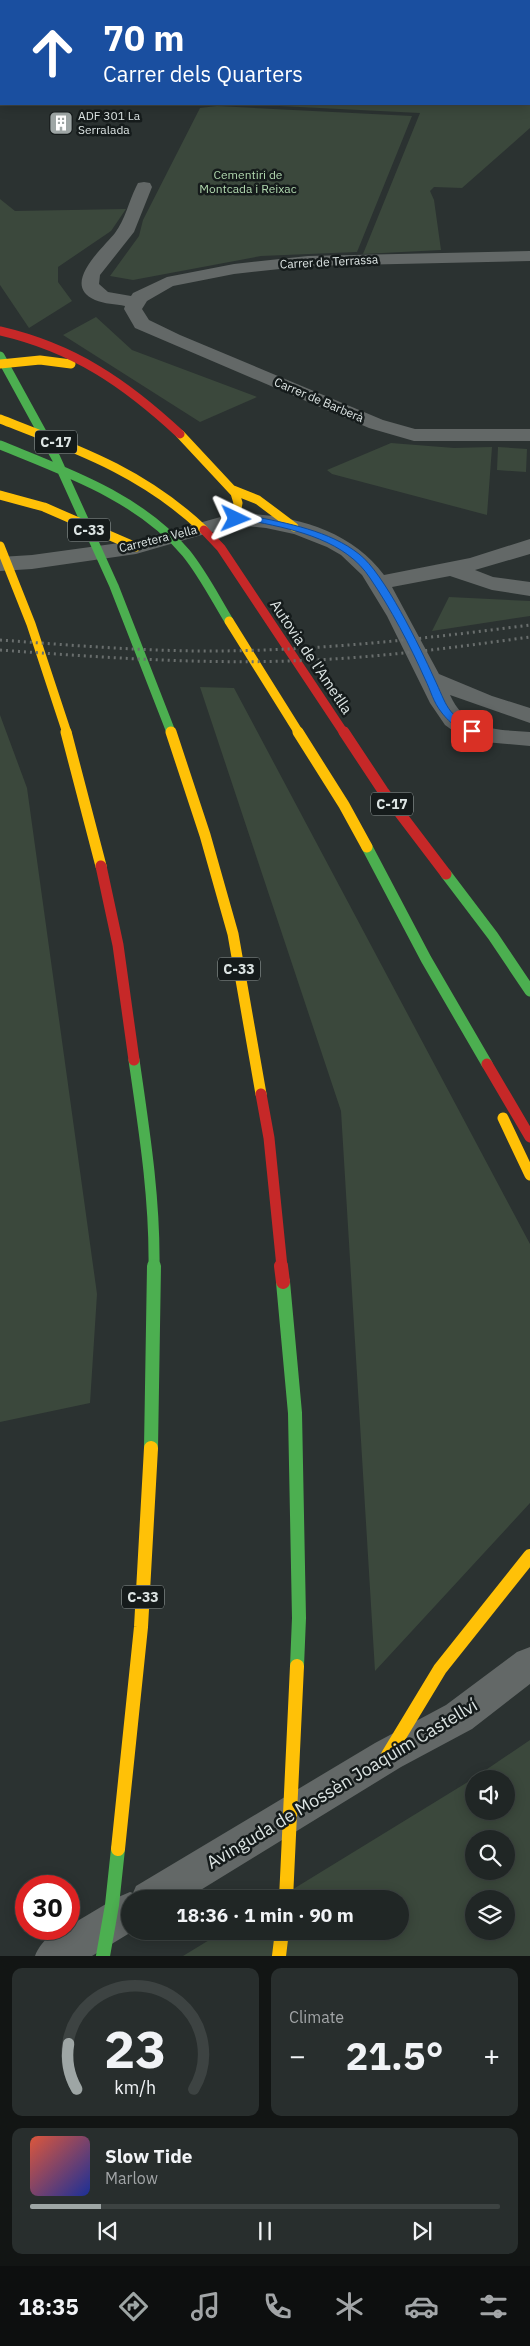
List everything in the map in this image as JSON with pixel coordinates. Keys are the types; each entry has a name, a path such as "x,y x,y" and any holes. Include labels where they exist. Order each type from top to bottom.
{"highway":[{"path":"0,331 27,337 76,355 129,390 153,409 210,464 233,490 238,501 236,519"},
{"name":"C-33","path":"0,356 60,467 114,586 164,711 206,835 233,934 269,1138 295,1413 299,1618 286,1890"},
{"path":"0,364 52,360 102,373"},
{"name":"Autovia de l'Ametlla","path":"0,419 112,465 169,498 210,535 383,791 493,936 530,991"},
{"name":"C-17","path":"0,444 90,483 133,508 184,551 265,676 344,804 426,959 530,1137"},
{"path":"233,490 258,500 294,527"},
{"path":"0,495 44,507 103,542"},
{"name":"C-33","path":"0,546 21,596 64,723 98,848 118,945 146,1143 154,1235 153,1416 141,1626 112,1905 103,1956"},
{"path":"426,959 530,1175"},
{"path":"388,1755 440,1669 530,1556"},
{"path":"279,1956 281,1940"}],"street":[{"path":"137,303 102,296 95,292 90,284 91,275 96,267 125,232 144,187"},
{"name":"Carrer de Terrassa","path":"137,303 140,297 167,282 234,269 308,261 530,256"},
{"name":"Carrer de Barberà","path":"137,303 133,309 142,324 173,339 376,424 414,435 530,435"},
{"name":"Carretera Vella","path":"0,564 32,562 103,542 136,547 236,519 251,519 294,527 347,549 367,567 394,611 427,674 438,700 446,712"},
{"path":"378,583 455,570 503,557 530,546"},
{"path":"455,570 490,584 530,588"},
{"path":"427,674 504,708 530,716"},
{"path":"446,712 458,716 481,716 530,699"},
{"path":"446,712 460,725 472,731 488,735 530,739"},
{"name":"Avinguda de Mossèn Joaquim Castellví","path":"165,1890 388,1755 459,1717 530,1663"},
{"path":"54,1956 121,1915"}],"green space":[{"path":"260,105 530,105 530,128 462,188 434,187 430,191 434,200 441,250 363,254 420,113"},
{"name":"Cementiri de Montcada i Reixac","path":"217,106 412,116 357,252 261,256 133,280 110,276 139,236 143,220 200,108"},
{"path":"0,199 15,211 126,209 111,231 58,267 58,282 72,301 29,328 0,285"},
{"path":"96,317 132,350 257,397 200,422 63,335"},
{"path":"391,443 454,448 492,447 487,515 332,474 327,470"},
{"path":"498,447 527,449 526,472 497,470"},
{"path":"449,597 530,601 530,616 432,631"},
{"path":"200,687 234,688 530,1244 530,1503 375,1671 341,1111"},
{"path":"0,715 27,788 97,1294 90,1403 0,1422"},
{"path":"530,1740 530,1956 183,1956 209,1940 409,1940 409,1890 292,1890 465,1784 465,1820 515,1820 515,1770 486,1770"}],"railway":[{"path":"0,640 157,650 289,649 370,643 530,625"},
{"path":"0,650 180,661 252,662 318,660 379,655 530,637"}],"traffic: fast":[{"path":"0,356 56,458 114,586 171,732"},
{"path":"0,445 74,476 122,500 144,515 184,551 202,576 229,621"},
{"path":"367,847 426,959 487,1064"},
{"path":"446,874 493,936 530,991"},
{"path":"134,1060 146,1143 154,1235 151,1448"},
{"path":"283,1282 295,1413 299,1618 297,1666"},
{"path":"103,1956 112,1905 118,1849"}],"traffic: slow":[{"path":"0,364 40,360 71,364"},
{"path":"0,419 82,451 135,477 182,509 204,530"},
{"path":"180,434 235,493 238,503 235,519"},
{"path":"233,490 258,500 294,527"},
{"path":"0,495 44,507 136,547"},
{"path":"0,546 31,624 58,704 92,825 101,866"},
{"path":"229,621 344,805 367,847"},
{"path":"171,732 205,835 233,934 261,1094"},
{"path":"503,1118 530,1175"},
{"path":"118,1849 141,1627 151,1448"},
{"path":"388,1755 440,1669 530,1556"},
{"path":"286,1890 297,1666"},
{"path":"279,1956 281,1940"}],"traffic: jam":[{"path":"0,331 26,337 51,346 75,356 98,369 140,399 180,434"},
{"path":"204,530 221,548 383,791 446,874"},
{"path":"101,866 118,945 134,1060"},
{"path":"487,1064 530,1137"},
{"path":"261,1094 269,1138 283,1282"}],"place":[{"name":"ADF 301 La Serralada","path":"61,123"}],"route":[{"path":"236,519 251,519 294,527 347,549 358,557 367,567 394,611 430,679 438,700 446,712 460,725 472,731"}]}
